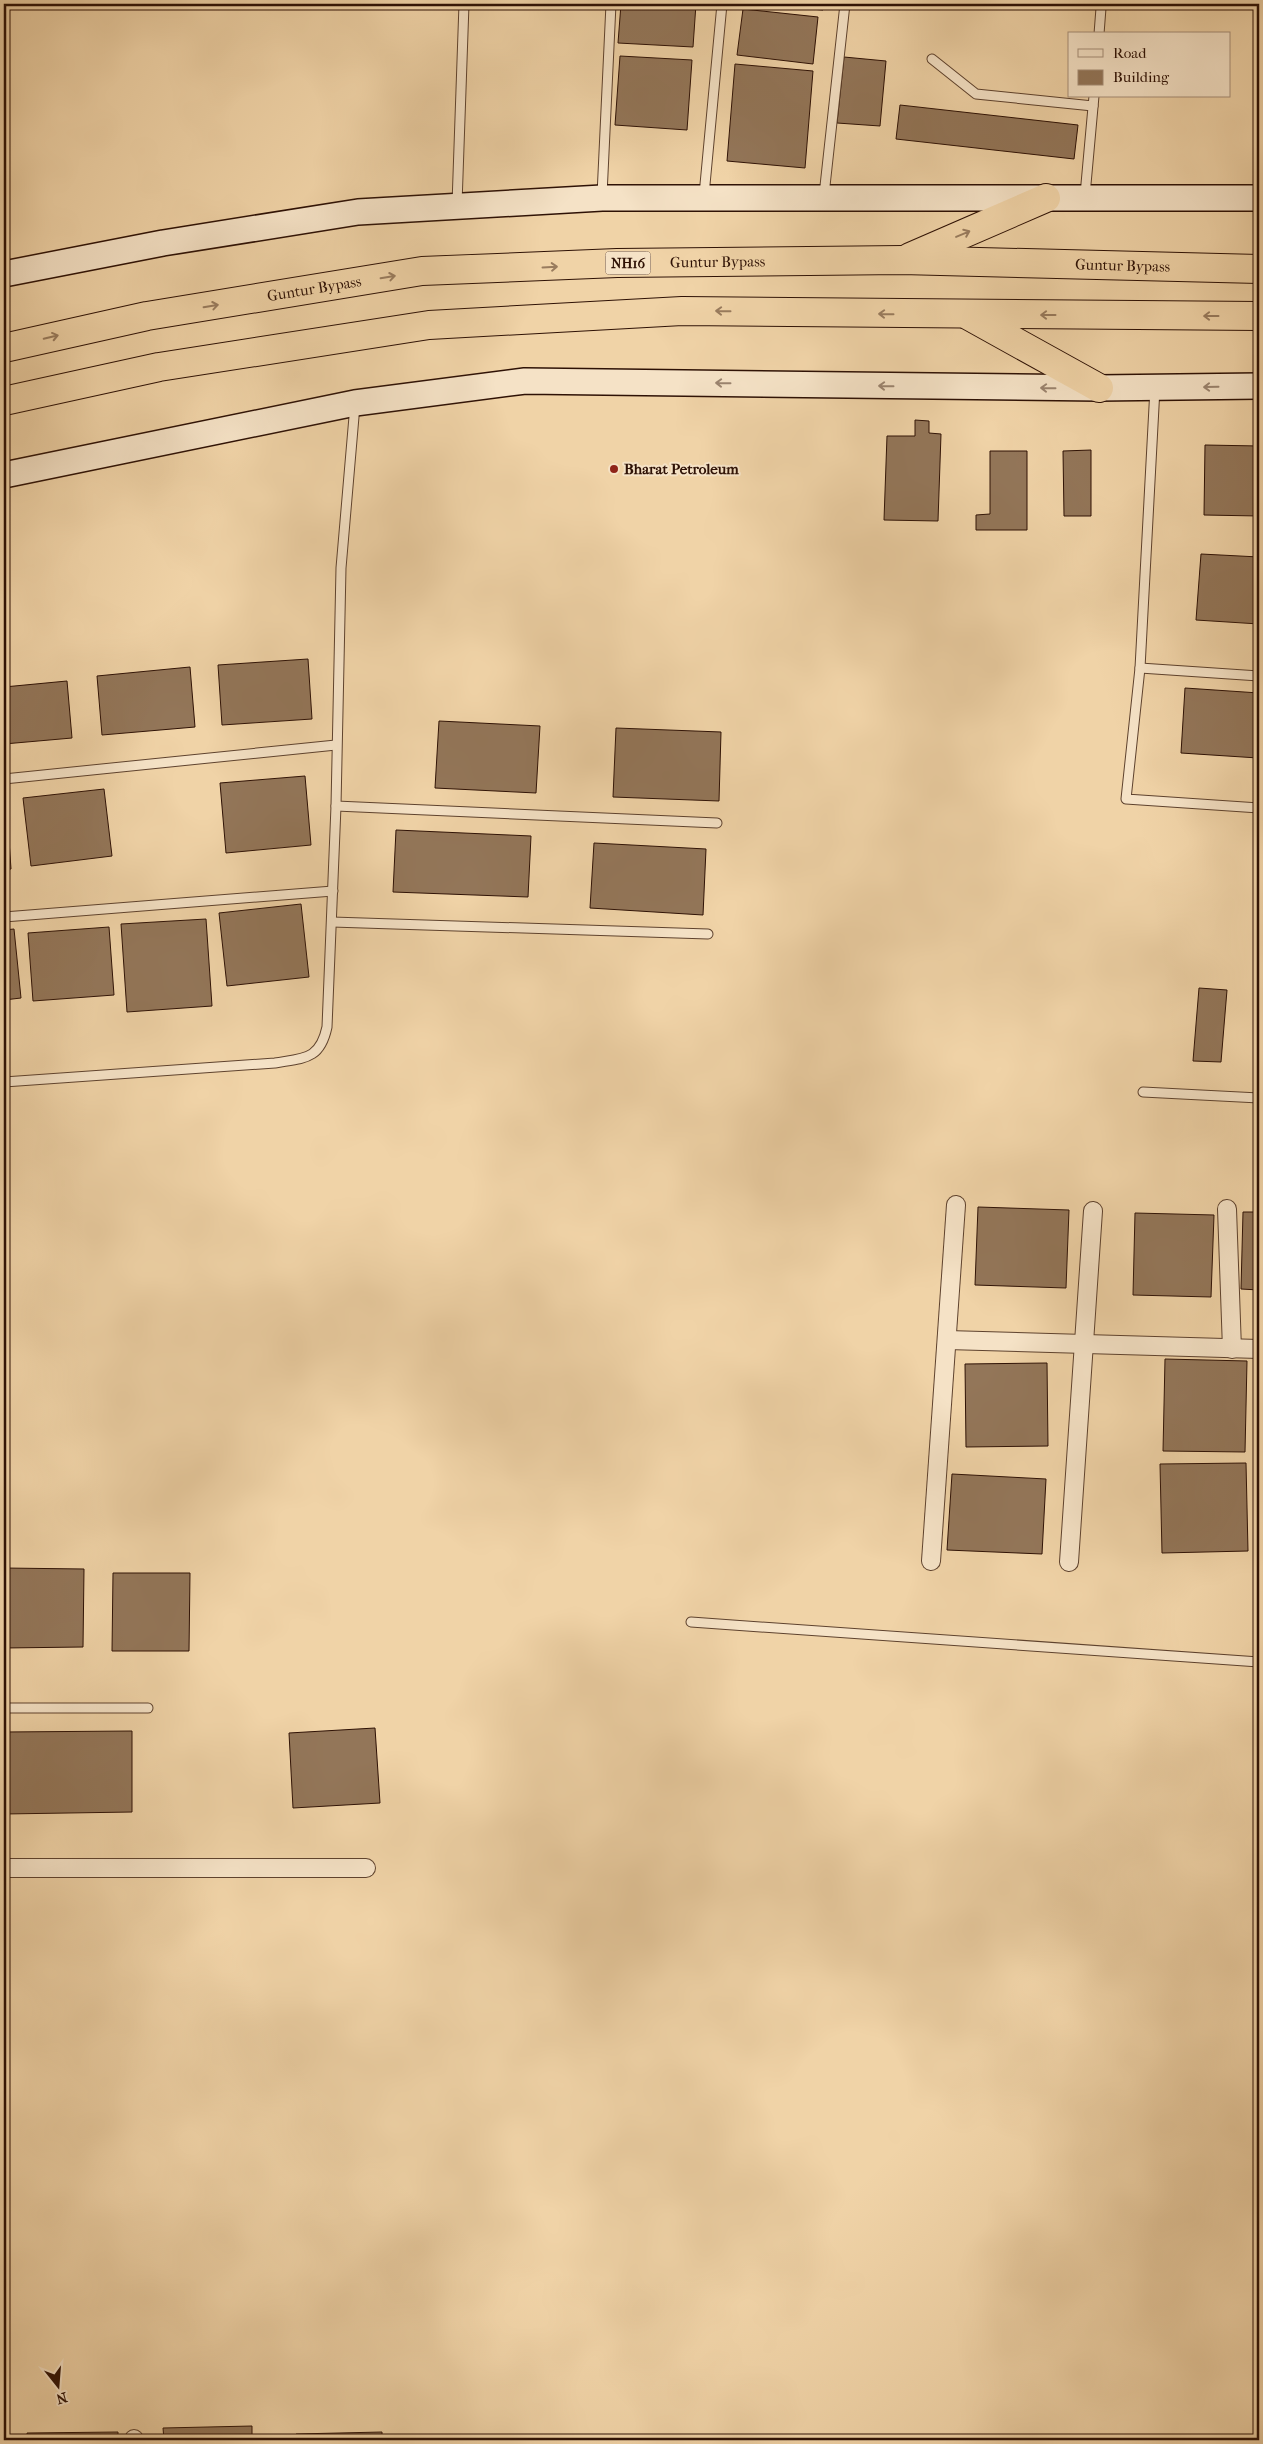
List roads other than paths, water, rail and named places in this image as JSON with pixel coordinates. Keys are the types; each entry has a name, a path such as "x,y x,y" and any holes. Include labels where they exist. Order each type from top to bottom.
{"highway":[{"path":"902,260 1046,198"},
{"name":"Guntur Bypass","path":"4,348 147,316 422,271 616,263 902,260 1259,269"},
{"path":"4,401 159,367 429,326 682,311 966,315 1259,316"},
{"path":"966,315 1099,388"}],"street":[{"path":"4,274 163,242 358,212 457,206 602,198 1259,198"},
{"path":"4,474 355,403 525,381 1099,388 1259,386"},
{"path":"931,1561 956,1205"},
{"path":"1228,1209 1232,1348"},
{"path":"1069,1562 1093,1211"},
{"path":"947,1340 1259,1350"},
{"path":"4,1868 366,1868"}],"lane":[{"path":"457,206 464,4"},
{"path":"602,198 611,4"},
{"path":"703,198 722,4"},
{"path":"823,198 845,4"},
{"path":"1099,32 1101,8"},
{"path":"932,59 976,94 1093,106"},
{"path":"1084,198 1094,98"},
{"path":"1155,388 1140,668 1126,799 1259,808"},
{"path":"4,1082 275,1063 298,1059 315,1053 324,1043 327,1027 332,922 341,568 355,403"},
{"path":"1140,668 1259,676"},
{"path":"4,779 336,745"},
{"path":"336,806 717,823"},
{"path":"4,917 333,891"},
{"path":"332,922 708,934"},
{"path":"1143,1092 1259,1098"},
{"path":"691,1622 1259,1662"},
{"path":"4,1708 148,1708"}],"place":[{"name":"Bharat Petroleum","path":"614,469"}]}
